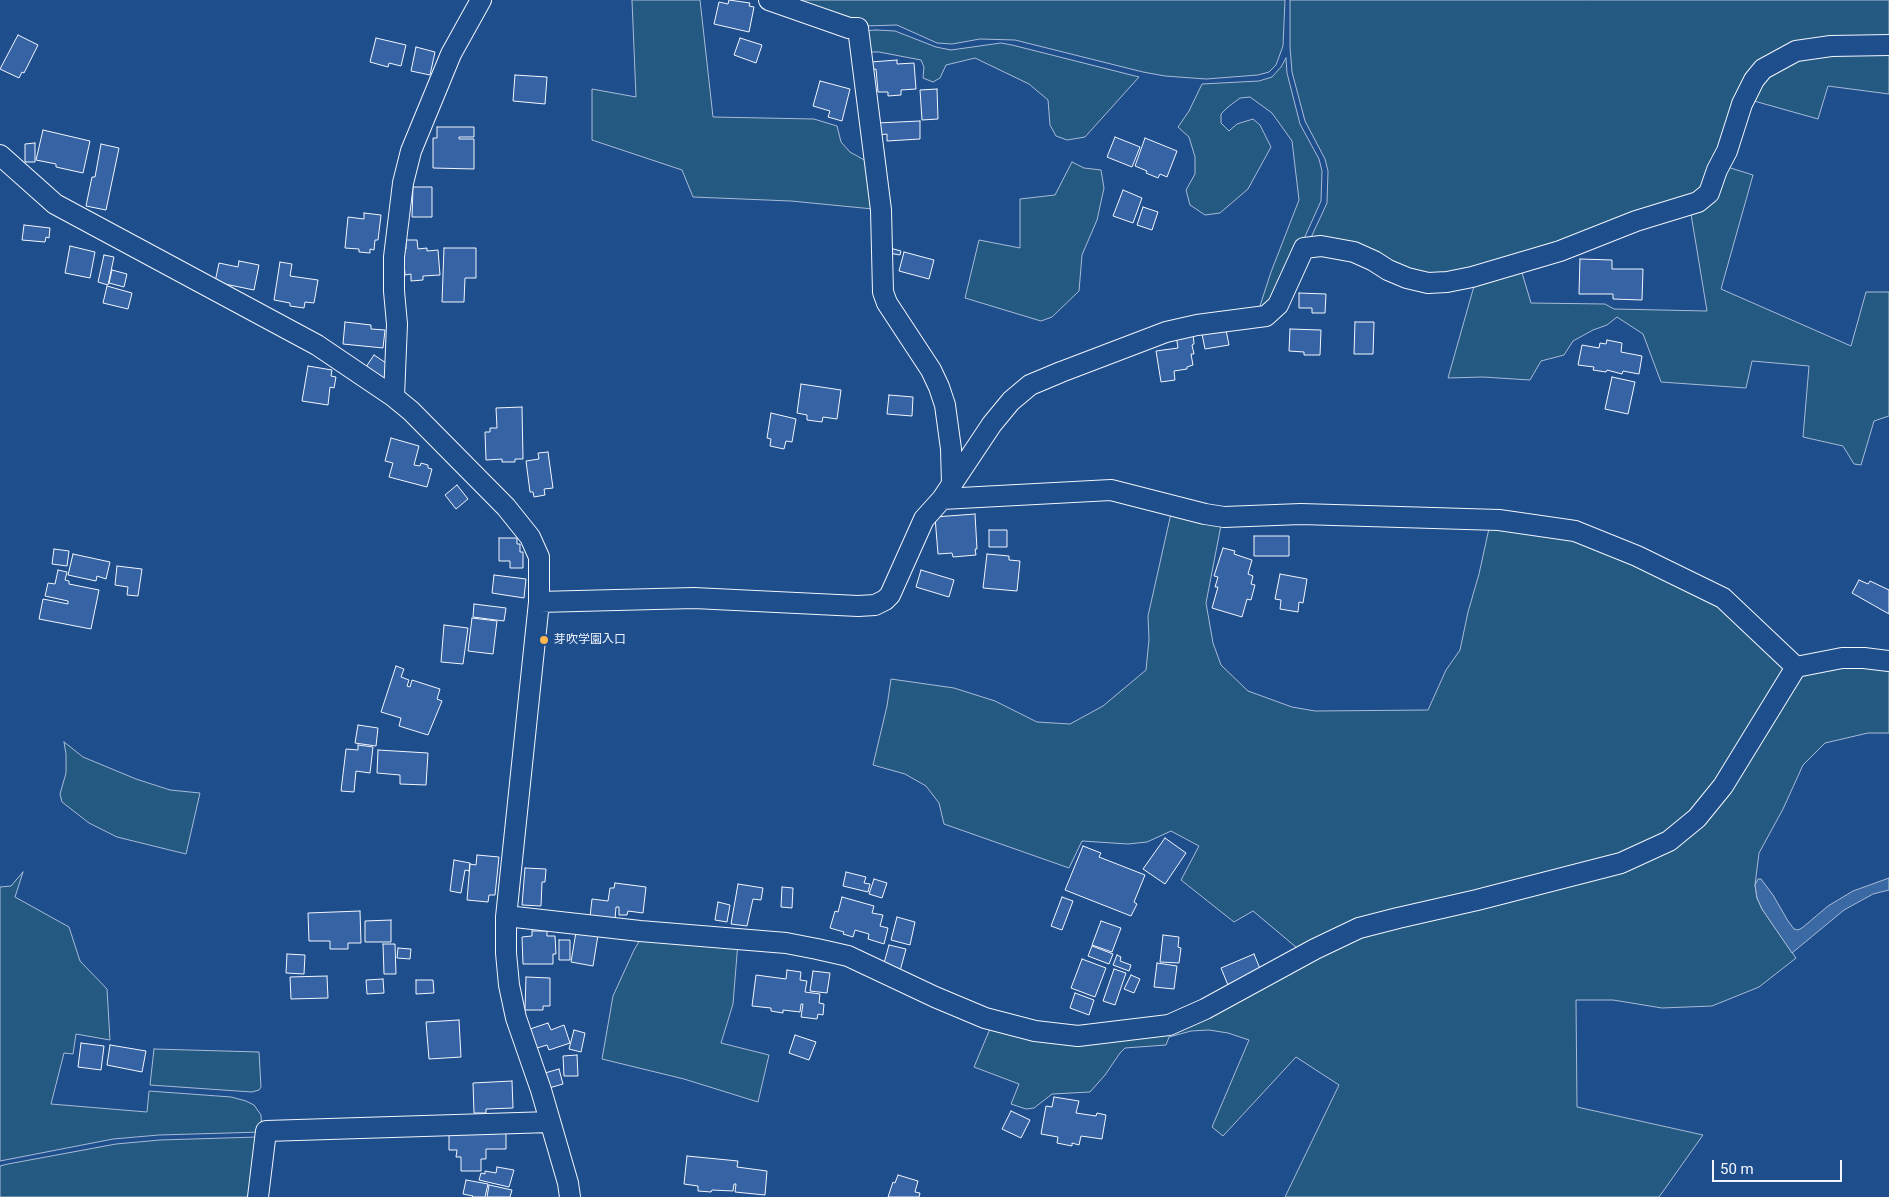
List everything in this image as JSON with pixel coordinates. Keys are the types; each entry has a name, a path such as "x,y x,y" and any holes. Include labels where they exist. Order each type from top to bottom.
{"street":[{"path":"394,397 397,324 394,291 394,256 403,183 411,151 451,54 482,0"},
{"path":"768,0 850,28 858,28 881,210 883,292 887,304 930,370 939,387 945,405 951,449 947,491"},
{"path":"539,602 694,598 858,606 875,605 890,595 924,519 947,491 992,424 1011,401 1030,385 1166,332 1197,325 1266,316 1278,305 1304,248 1320,246 1354,252 1407,278 1428,283 1448,282 1472,277 1560,250 1636,220 1698,202 1709,193 1717,170 1727,151 1742,104 1754,80 1763,69 1796,51 1831,46 1889,45"},
{"path":"0,155 54,204 317,345 394,397 412,411 492,494 530,537 539,557 539,602 506,918 506,953 509,985 516,1018 550,1122 569,1190"},
{"path":"947,491 1111,490 1224,517 1301,514 1499,520 1575,531 1637,556 1723,598 1796,667"},
{"path":"506,918 515,917 640,931 786,943 817,949 848,956 985,1018 1036,1031 1078,1036 1169,1025 1206,1009 1315,949 1359,928 1621,863 1669,842 1697,818 1723,786 1796,667 1842,658 1889,661"},
{"path":"258,1197 266,1131 550,1122"}],"shaded area":[{"path":"632,0 700,0 713,117 814,119 837,126 841,142 850,152 866,161 873,209 791,201 693,197 682,170 592,140 592,89 636,97"},
{"path":"778,0 1285,0 1283,46 1276,65 1269,72 1258,75 1206,79 1165,76 1015,40 980,39 952,44 937,43 897,25 864,26"},
{"path":"1290,0 1889,0 1889,41 1776,56 1696,199 1437,280 1307,246 1327,203 1328,171 1325,159 1305,121 1292,72"},
{"path":"862,31 895,31 936,47 951,50 1001,43 1139,77 1085,137 1067,140 1056,136 1050,125 1048,100 1029,84 975,58 946,65 940,78 933,82 923,78 924,67 921,60 879,52 864,52"},
{"path":"1889,50 1889,94 1828,86 1818,119 1747,99 1779,62"},
{"path":"1286,58 1287,73 1300,124 1319,159 1322,171 1321,201 1276,301 1258,312 1271,272 1299,200 1292,141 1272,113 1250,97 1240,98 1228,107 1221,114 1221,123 1229,131 1237,124 1253,119 1260,125 1271,147 1248,189 1220,213 1205,215 1190,205 1186,190 1195,174 1195,157 1189,137 1178,127 1189,111 1202,84 1259,81 1272,77"},
{"path":"1072,162 1084,168 1101,170 1104,188 1097,220 1082,255 1079,291 1052,317 1041,321 965,298 979,240 1020,248 1020,199 1055,195"},
{"path":"1724,166 1753,175 1721,289 1851,346 1866,292 1889,292 1889,416 1874,421 1861,465 1854,464 1843,446 1803,437 1809,366 1752,361 1746,388 1661,382 1643,334 1617,317 1607,325 1573,341 1564,355 1541,361 1530,380 1483,377 1448,378 1476,279 1520,266 1531,303 1605,304 1614,309 1707,311 1690,208"},
{"path":"1172,509 1222,520 1206,603 1213,643 1221,665 1248,691 1292,707 1315,711 1428,710 1446,670 1460,650 1490,524 1556,532 1708,589 1786,667 1725,778 1665,839 1303,953 1253,911 1234,922 1181,880 1199,846 1171,831 1147,842 1128,844 1082,841 1069,868 944,824 939,803 926,786 905,774 873,765 887,706 891,679 954,688 995,701 1037,722 1070,724 1103,706 1146,670 1149,639 1148,616"},
{"path":"1830,664 1889,668 1889,733 1868,733 1825,743 1803,765 1783,809 1759,853 1755,885 1757,898 1762,909 1796,958 1759,987 1712,1006 1662,1008 1613,1000 1576,1000 1577,1107 1703,1135 1659,1197 1285,1197 1339,1085 1296,1057 1223,1136 1212,1127 1249,1040 1228,1033 1209,1030 1191,1031 1169,1037 1166,1045 1125,1048 1090,1092 1052,1094 1034,1108 1026,1109 1011,1104 1019,1084 974,1067 992,1024 1136,1034 1361,932 1669,844 1797,671"},
{"path":"64,742 83,757 136,779 170,790 200,793 186,854 117,837 89,823 62,802 60,794 66,773"},
{"path":"23,872 15,897 69,927 80,961 107,989 110,1040 76,1034 73,1054 64,1053 51,1104 147,1112 149,1091 231,1097 254,1105 261,1115 262,1132 159,1135 113,1139 0,1161 0,887 11,886"},
{"path":"1889,878 1889,890 1873,894 1844,910 1792,953 1762,909 1757,898 1755,885 1758,879 1761,879 1788,921 1794,929 1798,930 1828,906 1853,891"},
{"path":"643,935 738,942 733,1004 721,1043 769,1055 758,1102 684,1079 602,1059 613,996"},
{"path":"154,1049 259,1052 261,1087 259,1090 252,1092 150,1085"},
{"path":"258,1137 253,1197 0,1197 0,1166 8,1164 116,1144 160,1140"}],"building":[{"path":"729,0 750,3 749,6 754,7 749,32 714,24 719,2 728,4"},
{"path":"18,35 38,45 24,73 22,72 19,78 0,69"},
{"path":"376,38 406,45 401,66 389,63 388,67 370,62"},
{"path":"740,38 762,45 756,63 734,55"},
{"path":"416,47 435,52 430,75 411,71"},
{"path":"897,60 897,64 914,63 916,89 901,90 901,95 888,96 888,92 878,92 876,69 871,70 871,62"},
{"path":"515,75 547,77 545,104 513,101"},
{"path":"820,81 850,89 842,121 828,117 830,111 813,106"},
{"path":"937,89 938,119 922,120 920,90"},
{"path":"920,121 920,139 887,141 887,134 878,135 877,123"},
{"path":"437,127 474,127 474,137 459,137 459,139 474,139 474,169 433,168 433,138 437,138"},
{"path":"43,130 90,141 83,173 36,160"},
{"path":"1115,137 1140,147 1132,167 1107,157"},
{"path":"1145,138 1177,151 1167,177 1160,174 1158,178 1135,166"},
{"path":"35,143 35,162 25,162 25,144"},
{"path":"101,144 119,148 106,210 86,206 92,177 95,177"},
{"path":"413,187 432,187 432,217 412,217"},
{"path":"1123,190 1142,198 1133,223 1113,216"},
{"path":"1143,207 1158,212 1152,230 1137,225"},
{"path":"364,213 381,215 378,240 375,240 374,250 370,249 370,253 359,252 359,249 345,248 348,217 364,219"},
{"path":"24,225 50,228 49,238 46,237 45,242 22,240"},
{"path":"406,240 417,240 418,249 427,248 427,251 438,250 440,275 423,276 423,280 411,281 411,274 405,275 403,250 406,249"},
{"path":"70,246 95,252 90,278 65,273"},
{"path":"444,248 476,248 476,278 465,278 464,302 442,302"},
{"path":"890,248 901,251 900,255 889,253"},
{"path":"904,252 934,260 929,279 899,271"},
{"path":"104,255 114,257 108,285 98,282"},
{"path":"1580,259 1612,260 1612,269 1643,269 1642,300 1613,299 1613,294 1579,294"},
{"path":"239,261 259,265 254,290 215,282 219,263 238,267"},
{"path":"280,262 292,264 290,276 318,280 314,303 305,302 304,308 290,306 290,303 274,300"},
{"path":"112,270 127,274 124,287 109,283"},
{"path":"107,286 132,293 128,309 103,303"},
{"path":"1299,293 1326,294 1325,313 1312,313 1312,308 1299,308"},
{"path":"345,322 371,325 371,329 385,330 383,348 343,344"},
{"path":"1355,322 1374,322 1373,354 1354,354"},
{"path":"1290,329 1321,330 1320,355 1304,355 1304,352 1289,351"},
{"path":"1226,330 1229,345 1205,349 1202,334"},
{"path":"1193,332 1194,344 1192,345 1194,354 1191,354 1193,365 1187,367 1187,369 1174,371 1175,380 1161,382 1156,351 1178,348 1176,335"},
{"path":"1607,340 1622,343 1621,352 1642,356 1639,374 1623,371 1622,374 1607,370 1606,372 1593,370 1594,367 1578,365 1582,345 1599,348 1600,343 1606,344"},
{"path":"374,355 386,363 385,381 366,367"},
{"path":"308,366 332,370 331,376 336,377 334,388 330,387 328,405 302,401"},
{"path":"1612,377 1635,382 1628,414 1605,409"},
{"path":"801,384 841,390 837,419 823,417 822,422 807,420 807,415 797,413"},
{"path":"889,395 913,397 912,416 887,414"},
{"path":"522,407 523,459 515,459 515,462 502,462 502,459 486,460 485,432 490,432 490,428 497,428 496,408"},
{"path":"771,413 796,419 792,442 786,441 784,449 770,446 771,439 767,438"},
{"path":"391,438 419,446 414,465 420,466 421,463 428,465 428,468 432,469 427,487 389,477 393,463 385,461"},
{"path":"548,452 553,488 544,489 545,495 534,497 533,492 530,492 526,461 539,459 538,453"},
{"path":"457,485 468,499 456,509 445,495"},
{"path":"975,514 976,555 953,557 952,553 938,554 935,517"},
{"path":"989,530 1007,530 1007,547 989,547"},
{"path":"1254,536 1289,536 1289,556 1254,556"},
{"path":"499,538 517,538 517,544 520,544 520,552 523,552 523,568 510,568 510,561 499,561"},
{"path":"1223,548 1235,551 1234,554 1252,560 1248,574 1253,576 1251,584 1255,585 1251,600 1247,599 1242,617 1212,608 1218,587 1215,587 1218,577 1214,576"},
{"path":"54,549 69,551 67,566 52,564"},
{"path":"73,554 110,562 106,579 97,576 96,581 68,575"},
{"path":"987,554 1009,556 1009,560 1020,561 1017,591 983,588"},
{"path":"117,566 142,569 138,596 127,595 128,587 115,585"},
{"path":"58,570 67,572 65,580 69,581 69,584 99,590 91,629 39,619 43,599 68,604 68,601 45,596 48,583 55,584"},
{"path":"921,570 954,580 949,597 916,587"},
{"path":"1280,574 1307,579 1303,603 1299,602 1298,612 1280,609 1281,600 1275,599"},
{"path":"494,575 526,579 524,598 492,593"},
{"path":"1859,580 1868,584 1870,581 1889,590 1889,614 1852,593"},
{"path":"474,604 506,608 504,621 473,617"},
{"path":"472,618 497,621 493,654 468,651"},
{"path":"444,625 468,628 463,664 441,662"},
{"path":"396,666 404,669 401,677 409,680 407,686 410,687 412,680 440,689 437,699 442,701 428,735 399,726 401,718 381,712"},
{"path":"358,725 378,728 376,746 355,743"},
{"path":"358,745 373,747 370,773 356,771 354,792 341,791 346,749 358,750"},
{"path":"378,750 428,753 426,785 400,784 400,775 377,773"},
{"path":"1165,838 1186,853 1165,884 1143,869"},
{"path":"1083,846 1101,853 1099,857 1145,875 1134,902 1137,904 1131,916 1065,890"},
{"path":"477,855 499,857 495,895 489,895 488,902 467,900 470,864 476,865"},
{"path":"454,860 470,863 469,871 465,870 461,893 450,891"},
{"path":"525,868 546,869 545,882 542,882 541,906 522,905"},
{"path":"846,872 866,877 864,883 870,884 868,892 843,886"},
{"path":"874,879 887,883 882,898 869,894"},
{"path":"615,883 646,887 643,913 628,911 627,915 619,915 619,907 616,907 615,919 590,917 592,899 608,901 610,888 614,888"},
{"path":"738,884 763,888 761,900 753,899 747,926 731,924"},
{"path":"782,887 793,888 792,908 781,907"},
{"path":"842,897 874,906 872,913 883,915 880,926 888,928 884,944 868,939 869,934 855,930 853,937 830,928 835,911 838,912"},
{"path":"1062,897 1073,901 1062,930 1051,926"},
{"path":"718,902 730,905 727,922 715,920"},
{"path":"360,911 361,943 348,943 348,949 330,949 330,941 309,941 308,913"},
{"path":"897,917 915,922 910,945 891,940"},
{"path":"391,920 391,942 365,942 365,921"},
{"path":"1101,921 1121,928 1112,952 1092,945"},
{"path":"532,931 547,931 547,936 555,936 556,954 553,954 553,964 523,964 522,937 532,936"},
{"path":"576,932 598,935 593,966 571,962"},
{"path":"1163,935 1179,937 1178,947 1181,948 1179,963 1160,962"},
{"path":"559,940 570,940 570,960 559,960"},
{"path":"383,944 395,944 396,974 384,974"},
{"path":"889,945 906,949 900,971 883,967"},
{"path":"1092,946 1113,954 1109,964 1088,956"},
{"path":"398,948 411,949 410,959 397,958"},
{"path":"287,954 305,955 304,974 286,973"},
{"path":"1254,954 1263,976 1230,990 1221,968"},
{"path":"1117,955 1121,957 1120,961 1131,965 1129,971 1113,965"},
{"path":"1082,959 1106,968 1095,997 1071,988"},
{"path":"1157,963 1177,966 1174,989 1154,987"},
{"path":"1114,969 1126,973 1115,1005 1103,1001"},
{"path":"787,970 801,972 800,980 807,981 805,992 820,994 819,1003 824,1004 823,1015 818,1014 817,1019 801,1017 803,1004 801,1004 800,1012 783,1010 783,1013 771,1011 771,1008 752,1006 756,975 786,979"},
{"path":"813,971 830,973 827,993 810,991"},
{"path":"1131,975 1140,979 1134,993 1124,989"},
{"path":"327,976 328,998 291,999 290,977"},
{"path":"526,977 550,978 550,1006 543,1006 543,1010 525,1010"},
{"path":"383,979 384,993 367,994 366,980"},
{"path":"416,980 433,980 434,993 416,994"},
{"path":"1075,993 1094,1000 1089,1015 1070,1008"},
{"path":"459,1020 461,1057 429,1059 426,1022"},
{"path":"548,1023 551,1030 564,1025 570,1043 549,1050 547,1045 537,1048 530,1029"},
{"path":"574,1030 585,1033 581,1052 569,1049"},
{"path":"795,1035 816,1042 809,1060 789,1053"},
{"path":"81,1043 104,1046 101,1070 78,1067"},
{"path":"110,1045 146,1051 142,1072 107,1065"},
{"path":"577,1055 578,1076 564,1076 563,1056"},
{"path":"559,1069 563,1084 549,1088 545,1073"},
{"path":"512,1081 513,1108 486,1109 486,1113 474,1113 473,1083"},
{"path":"1054,1097 1079,1101 1076,1113 1096,1116 1097,1113 1106,1115 1102,1139 1081,1136 1079,1145 1072,1143 1072,1146 1057,1143 1058,1137 1041,1134 1046,1106 1052,1107"},
{"path":"1011,1111 1030,1120 1021,1138 1002,1129"},
{"path":"506,1132 506,1149 486,1149 486,1159 481,1159 481,1171 461,1171 461,1157 456,1157 457,1150 449,1150 449,1133"},
{"path":"687,1156 738,1161 737,1167 767,1171 765,1195 735,1192 736,1184 734,1184 733,1191 712,1190 711,1192 698,1191 698,1186 684,1184"},
{"path":"497,1167 514,1170 509,1187 479,1180 481,1173 485,1174 485,1171 496,1173"},
{"path":"898,1175 918,1181 915,1192 920,1193 919,1197 888,1197 893,1182 895,1183"},
{"path":"466,1180 488,1184 485,1197 472,1197 463,1194"},
{"path":"489,1185 512,1190 510,1197 487,1197"}],"place":[{"name":"芽吹学園入口","path":"544,640"}]}
